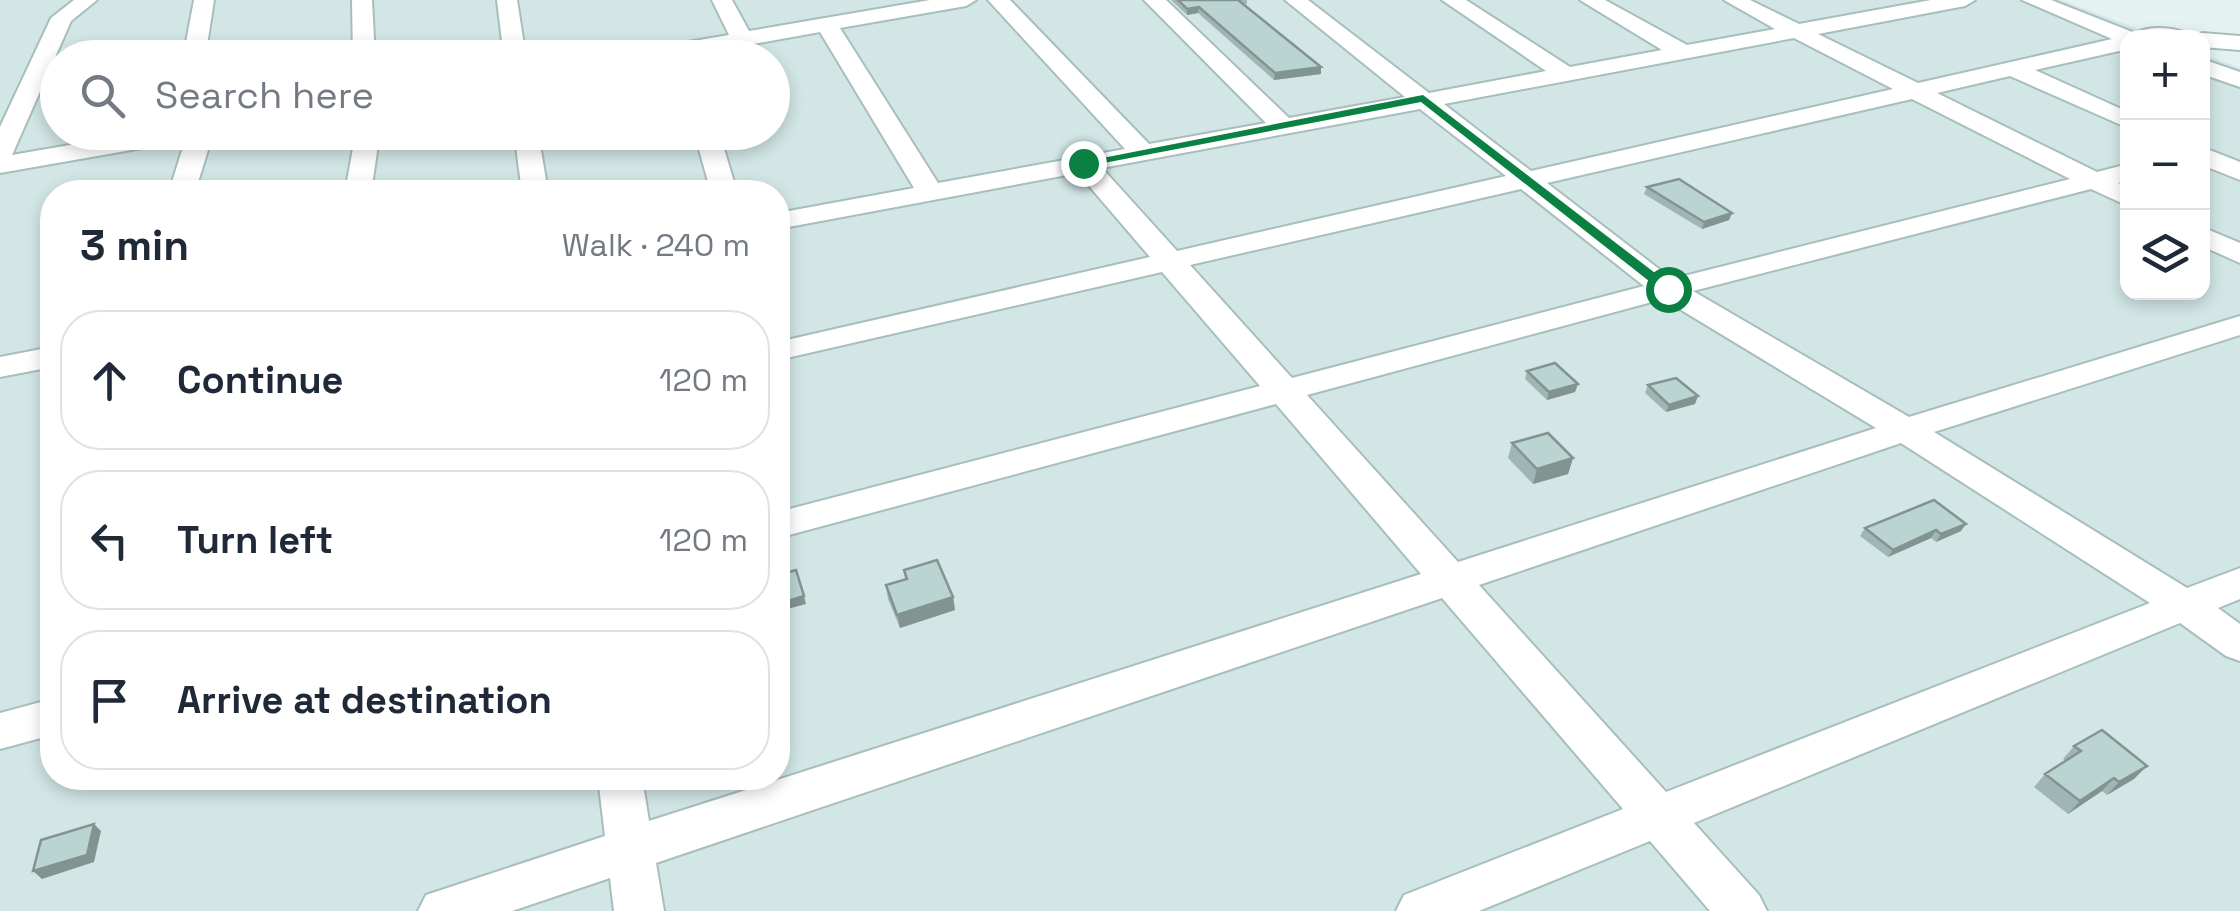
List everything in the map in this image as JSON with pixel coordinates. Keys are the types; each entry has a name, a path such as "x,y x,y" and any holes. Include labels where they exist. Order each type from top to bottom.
{"street":[{"path":"52,40 62,18 87,0"},
{"path":"197,40 204,0"},
{"path":"362,0 363,40"},
{"path":"507,0 513,40"},
{"path":"722,0 742,39"},
{"path":"738,40 826,24 871,8 966,0"},
{"path":"998,0 1142,152"},
{"path":"1154,0 1282,126"},
{"path":"1295,0 1668,289 1905,430 2184,605 2240,645"},
{"path":"1452,0 1563,72"},
{"path":"1590,0 1679,50"},
{"path":"1734,0 2120,194"},
{"path":"1871,0 1896,12"},
{"path":"790,219 1791,29 1965,0"},
{"path":"2032,0 2120,37"},
{"path":"826,24 930,192"},
{"path":"2210,41 2240,44"},
{"path":"790,348 2120,42"},
{"path":"0,154 40,66"},
{"path":"2010,68 2126,120"},
{"path":"2210,69 2240,80"},
{"path":"0,165 87,150"},
{"path":"186,180 195,150"},
{"path":"360,180 365,150"},
{"path":"529,150 533,180"},
{"path":"711,150 720,180"},
{"path":"2210,155 2240,150"},
{"path":"2210,159 2240,172"},
{"path":"1083,163 1742,911"},
{"path":"790,522 2120,174"},
{"path":"2210,240 2240,254"},
{"path":"443,911 1905,430 2240,325"},
{"path":"0,367 40,359"},
{"path":"1421,911 2240,582"},
{"path":"0,731 40,721"},
{"path":"622,790 640,911"}],"shaded area":[{"path":"0,0 2061,0 2140,30 2120,30 2120,300 2210,300 2210,57 2240,68 2240,911 0,911"}],"building":[{"path":"1178,0 1238,0 1321,67 1275,73 1199,7 1187,9"},
{"path":"1679,179 1732,213 1704,222 1647,187"},
{"path":"1555,363 1578,384 1549,392 1527,371"},
{"path":"1676,378 1698,396 1669,405 1648,385"},
{"path":"1548,433 1573,458 1537,469 1512,443"},
{"path":"1934,500 1966,524 1941,534 1936,530 1893,550 1865,528"},
{"path":"937,560 953,597 897,615 886,585 907,579 904,570"},
{"path":"796,570 804,596 790,600 790,572"},
{"path":"2102,730 2147,766 2119,782 2114,778 2080,801 2045,774 2081,751 2074,746"},
{"path":"94,824 87,855 33,871 41,840"}],"route":[{"path":"1083,163 1423,99 1668,289"}]}
